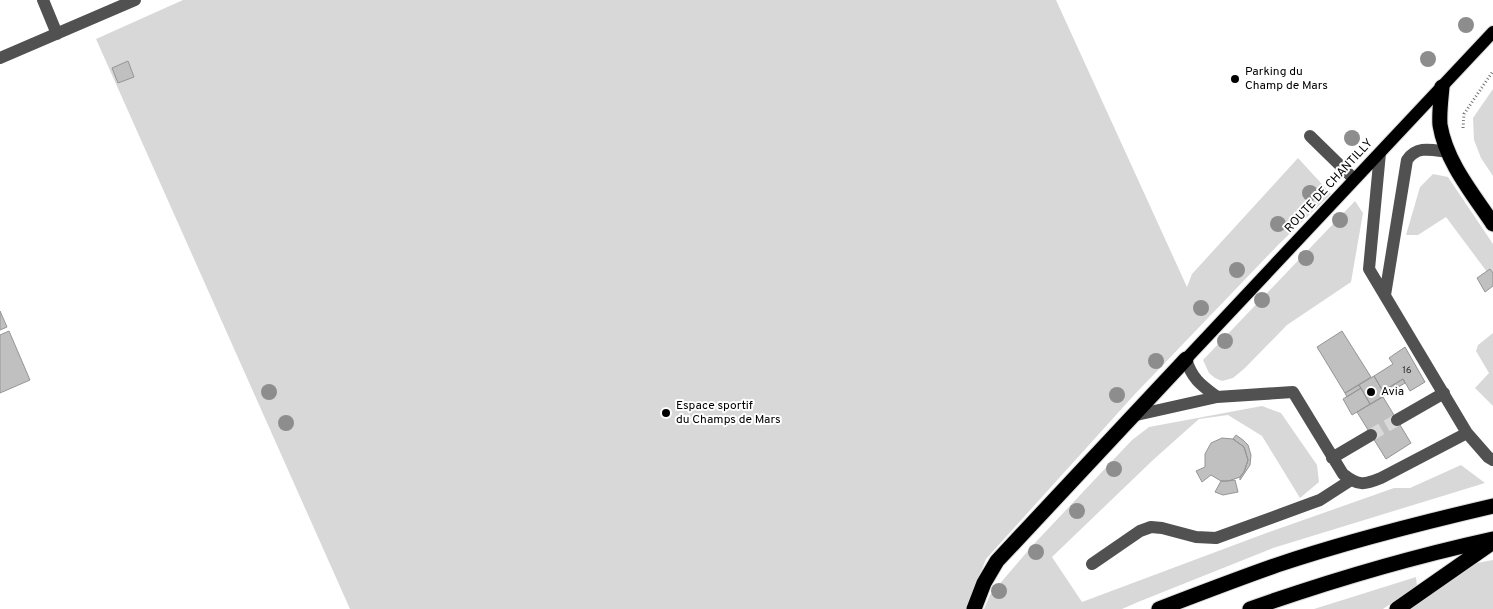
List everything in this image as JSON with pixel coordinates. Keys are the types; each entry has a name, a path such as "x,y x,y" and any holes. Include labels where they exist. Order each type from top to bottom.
{"highway":[{"path":"1442,87 1440,124 1448,152 1493,224"},
{"path":"974,609 984,583 997,561 1186,359"},
{"path":"1160,609 1268,568 1413,525 1493,506"},
{"path":"1250,609 1318,586 1408,560 1493,540"},
{"path":"1397,609 1493,540"}],"main road":[{"name":"ROUTE DE CHANTILLY","path":"1186,359 1493,32"}],"street":[{"path":"43,0 57,34"},
{"path":"0,58 135,0"},
{"path":"1310,136 1354,179"},
{"path":"1385,295 1407,160 1416,150 1448,152"},
{"path":"1380,152 1369,269 1467,433 1488,457 1493,460"},
{"path":"1186,359 1189,370 1195,380 1217,397"},
{"path":"1132,416 1217,397 1293,392 1342,474 1359,484 1368,484 1375,481 1467,433"},
{"path":"1397,420 1444,393"},
{"path":"1332,458 1371,435"},
{"path":"1092,564 1140,531 1151,527 1196,537 1216,538 1320,500 1351,480"}],"path":[{"path":"1463,130 1464,114 1493,71"}],"shaded area":[{"name":"Espace sportif du Champs de Mars","path":"183,0 1056,0 1187,287 1192,274 1298,158 1331,194 1279,244 1135,394 986,559 966,609 350,609 96,39"},
{"path":"1493,89 1493,176 1481,158 1474,140 1473,118"},
{"path":"1433,174 1448,177 1493,244 1493,280 1446,217 1418,235 1406,235 1420,187"},
{"path":"1355,201 1363,213 1351,282 1287,325 1233,378 1222,381 1215,378 1209,373 1203,360"},
{"path":"1493,333 1493,406 1475,388 1489,373 1476,351 1478,345"},
{"path":"1262,406 1281,413 1317,465 1319,482 1300,498 1262,436 1228,415 1199,419 1153,460 1052,557 1082,602 1394,488 1410,488 1461,465 1485,483 1273,548 1122,609 984,609 990,595 1033,545 1132,440 1149,427"},
{"path":"1493,560 1493,609 1409,609 1477,563"},
{"path":"1416,577 1417,586 1383,609 1314,609"}],"building":[{"path":"128,61 134,77 118,83 112,68"},
{"path":"1490,269 1493,273 1493,286 1485,292 1477,278"},
{"path":"0,311 7,327 0,330"},
{"path":"9,331 30,380 0,393 0,335"},
{"path":"1342,331 1371,377 1345,393 1317,347"},
{"path":"1405,347 1425,382 1410,391 1403,379 1383,391 1374,376 1393,364 1389,358"},
{"path":"1374,376 1385,395 1370,404 1359,385"},
{"path":"1403,379 1405,383 1385,395 1383,391"},
{"path":"1359,385 1361,388 1347,397 1345,393"},
{"path":"1361,388 1370,404 1352,415 1343,399"},
{"path":"1383,397 1411,443 1386,459 1357,412"},
{"path":"1236,435 1248,445 1251,455 1250,465 1240,480 1248,460 1244,447 1233,439"},
{"path":"1222,438 1233,439 1244,447 1248,460 1244,472 1240,477 1228,481 1221,481 1211,475 1202,482 1196,471 1205,467 1205,454 1211,443"},
{"path":"1235,480 1238,492 1223,495 1215,492 1221,481"}],"tunnel":[{"path":"1371,435 1397,420"}],"place":[{"name":"Parking du Champ de Mars","path":"1235,79"},
{"name":"Avia","path":"1371,392"},
{"name":"Espace sportif du Champs de Mars","path":"666,413"}]}
